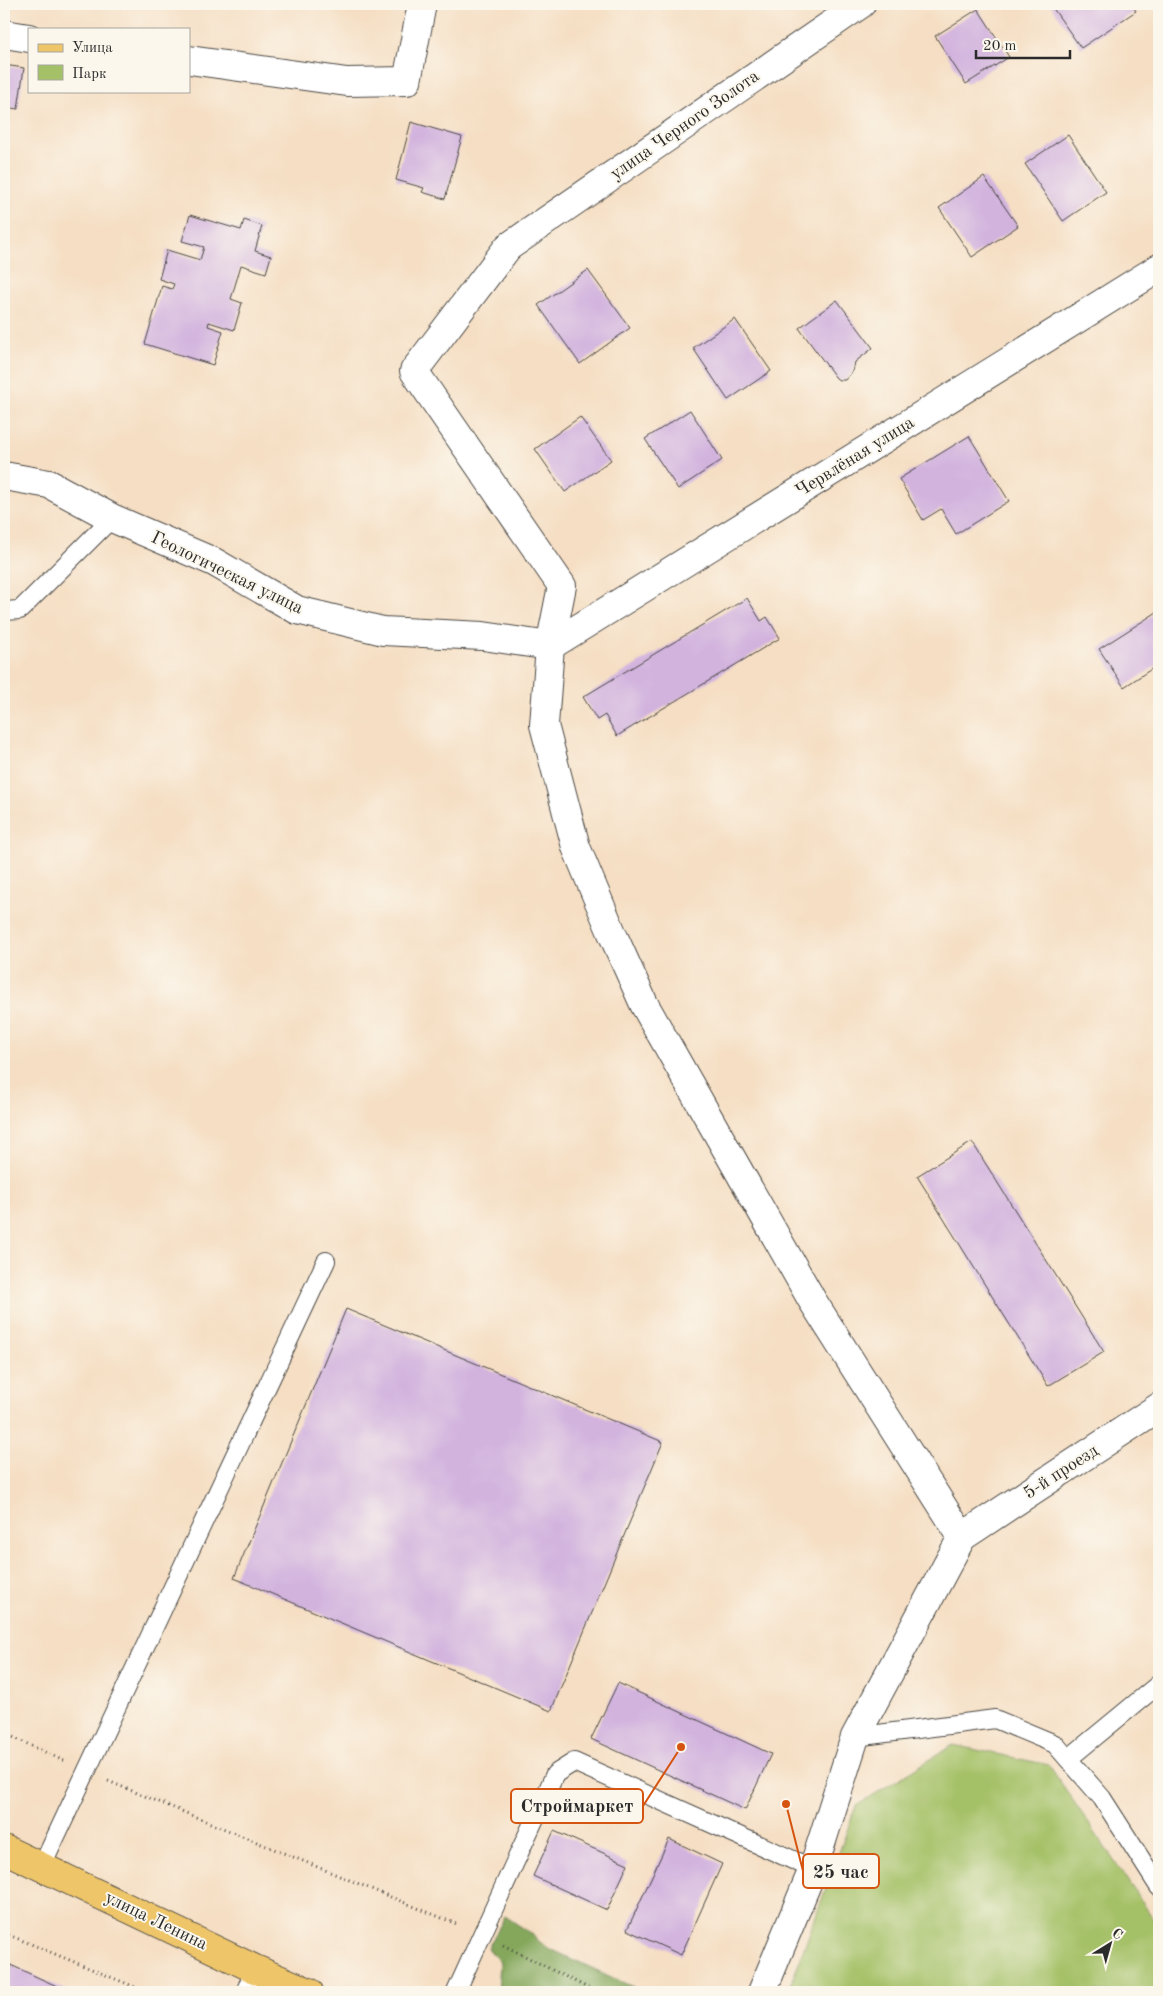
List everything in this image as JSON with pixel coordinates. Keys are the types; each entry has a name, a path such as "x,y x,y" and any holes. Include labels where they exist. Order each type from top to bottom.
{"main road":[{"name":"улица Ленина","path":"4,1849 42,1866 250,1981 309,1992"}],"street":[{"path":"190,60 347,82 407,81 422,4"},
{"name":"улица Черного Золота","path":"550,646 562,586 414,371 508,247 861,4"},
{"path":"4,34 28,38"},
{"name":"Червлёная улица","path":"550,646 1159,268"},
{"name":"Геологическая улица","path":"4,476 49,484 112,518 214,562 297,610 383,631 483,636 550,646"},
{"path":"550,646 544,726 576,847 644,1004 812,1300 962,1537 855,1737 813,1869 762,1992"},
{"name":"5-й проезд","path":"962,1537 1159,1407"}],"lane":[{"path":"4,611 20,610 112,518"},
{"path":"42,1866 326,1261"},
{"path":"1068,1759 1159,1684"},
{"path":"855,1737 995,1719 1055,1744 1102,1798 1159,1887"},
{"path":"456,1992 555,1774 574,1762 813,1869"}],"path":[{"path":"4,1733 86,1772 482,1935 596,1992"},
{"path":"4,1933 147,1992"}],"green space":[{"path":"953,1745 1049,1765 1159,1927 1159,1992 788,1992 856,1806"},
{"path":"505,1916 546,1947 644,1992 498,1992 500,1963 488,1948"}],"building":[{"path":"1050,4 1131,4 1136,11 1081,48"},
{"path":"978,9 1009,57 966,84 935,36"},
{"path":"4,65 24,68 18,109 4,107"},
{"path":"411,122 462,137 445,199 422,192 424,188 396,180"},
{"path":"1068,135 1106,192 1063,221 1025,164"},
{"path":"984,177 1018,226 972,257 939,208"},
{"path":"190,215 241,230 244,220 262,226 255,251 271,256 266,273 241,265 231,299 242,303 234,330 209,322 208,326 223,331 213,365 145,344 162,286 172,289 174,284 159,279 167,250 200,260 204,247 182,241"},
{"path":"588,270 630,328 580,364 538,305"},
{"path":"837,300 873,348 855,362 853,371 845,380 836,378 799,328"},
{"path":"735,319 771,371 728,400 693,348"},
{"path":"690,410 722,460 678,489 645,439"},
{"path":"580,417 611,460 565,492 535,449"},
{"path":"969,436 1009,501 956,534 941,509 923,520 899,479"},
{"path":"747,598 761,621 767,617 780,638 617,736 605,715 597,720 583,697"},
{"path":"1157,612 1159,616 1159,664 1124,687 1099,649"},
{"path":"972,1142 1104,1352 1048,1386 917,1176"},
{"path":"346,1309 663,1442 551,1711 234,1578"},
{"path":"618,1683 771,1754 745,1810 591,1739"},
{"path":"554,1831 628,1864 607,1910 533,1876"},
{"path":"669,1839 722,1864 681,1955 627,1930"},
{"path":"4,1962 70,1992 4,1992"}],"place":[{"name":"Строймаркет","path":"681,1747"},
{"name":"25 час","path":"786,1804"}]}
